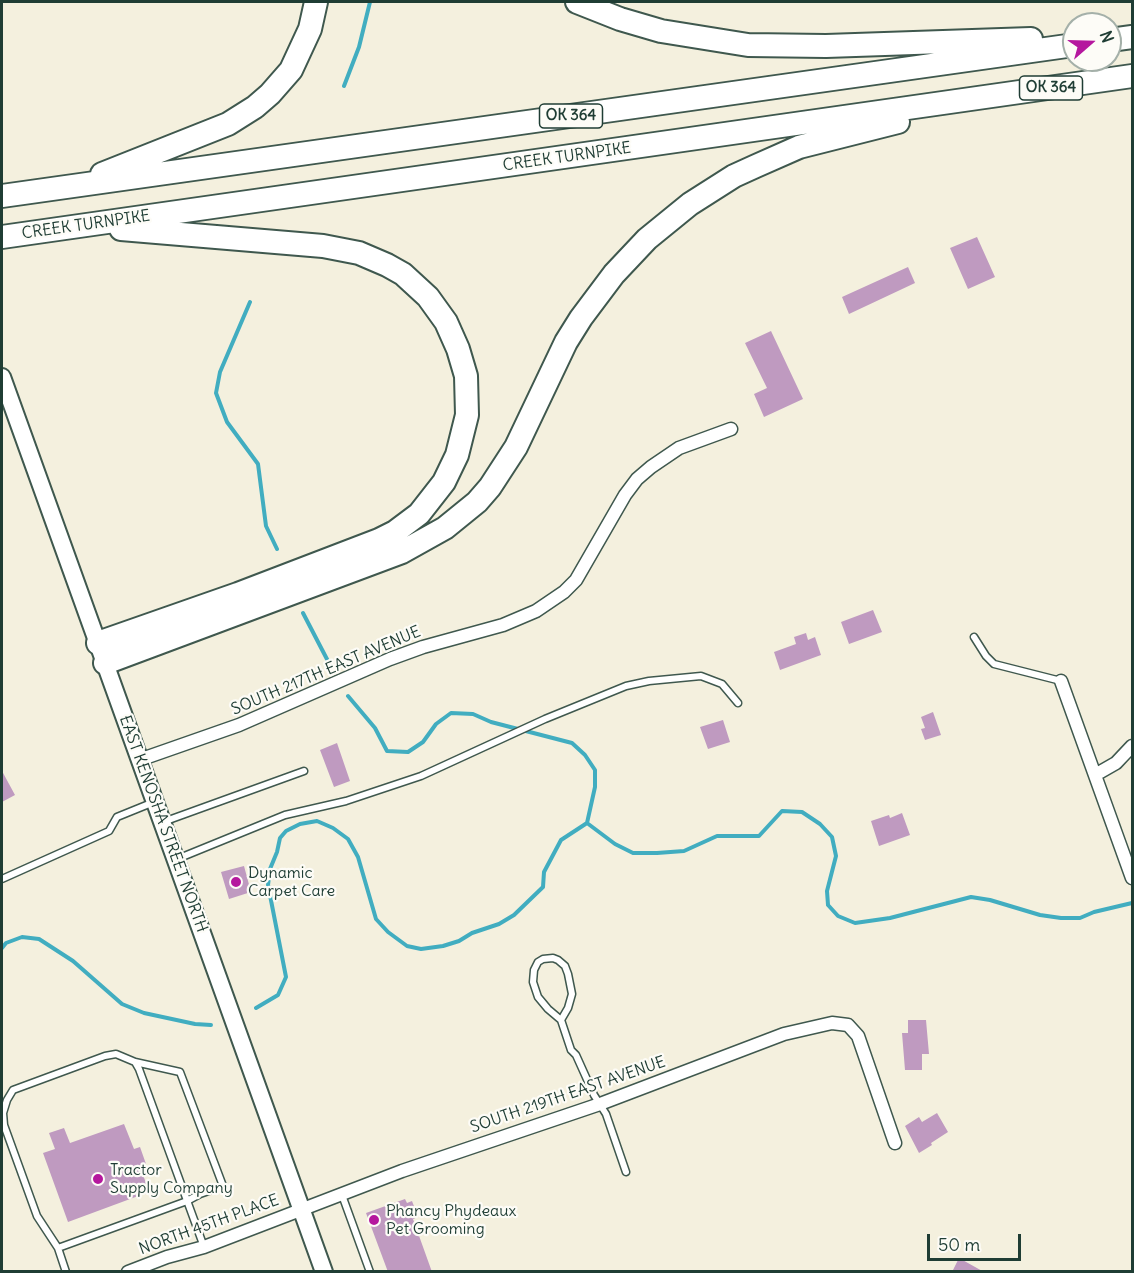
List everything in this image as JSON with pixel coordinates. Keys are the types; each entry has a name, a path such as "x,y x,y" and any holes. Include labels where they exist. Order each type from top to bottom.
{"highway":[{"path":"69,187 211,131 255,107 291,70 305,44 316,2"},
{"path":"577,2 620,19 661,31 748,45 826,46 922,41 1062,38"},
{"name":"OK 364","path":"3,196 1062,47"},
{"name":"CREEK TURNPIKE","path":"12,236 1132,76"},
{"path":"102,653 402,552 445,528 477,502 503,468 516,447 566,342 597,294 647,239 690,204 712,189 756,166 800,147 1001,95"},
{"path":"83,226 343,249 373,258 403,274 438,309 458,349 467,389 465,429 451,470 428,504 395,532 320,563 189,611 102,653"}],"main road":[{"name":"EAST KENOSHA STREET NORTH","path":"2,377 324,1272"}],"street":[{"name":"SOUTH 217TH EAST AVENUE","path":"139,760 260,717 390,659 423,647 503,625 536,611 564,592 576,580 625,495 637,479 679,448 731,429"},
{"path":"1060,681 1132,878"},
{"path":"1095,775 1116,764 1132,746"},
{"name":"SOUTH 219TH EAST AVENUE","path":"302,1210 402,1171 600,1104 784,1034 832,1023 848,1025 858,1036 895,1143"},
{"name":"NORTH 45TH PLACE","path":"128,1272 167,1257 204,1247 302,1210"}],"lane":[{"path":"974,637 994,664 1060,681"},
{"path":"176,859 285,816 346,801 421,776 545,719 626,686 684,676 701,676 722,684 738,703"},
{"path":"162,823 304,771"},
{"path":"2,879 109,831 117,817 154,801"},
{"path":"561,1020 572,994 571,983 565,966 553,958 543,959 538,962 534,970 533,982 538,997 561,1020 571,1050 576,1055 606,1114 626,1172"},
{"path":"58,1248 223,1186 184,1077 180,1072 135,1062 116,1054 14,1090 7,1100 3,1113 4,1125 37,1216 58,1248 66,1272"},
{"path":"135,1062 204,1247"},
{"path":"342,1195 370,1272"}],"building":[{"path":"977,237 995,277 968,289 950,248"},
{"path":"908,267 915,283 849,314 842,297"},
{"path":"771,331 803,399 764,417 754,394 767,388 745,343"},
{"path":"873,610 882,632 849,644 841,622"},
{"path":"806,633 808,640 815,637 821,655 780,670 774,652 796,644 794,637"},
{"path":"933,712 941,735 925,740 921,729 925,728 921,717"},
{"path":"723,720 730,742 708,749 700,727"},
{"path":"337,743 350,781 334,787 320,750"},
{"path":"2,771 15,795 2,802"},
{"path":"902,813 910,835 879,846 871,821 889,815 890,818"},
{"name":"Dynamic Carpet Care","path":"244,866 251,892 229,899 221,872"},
{"path":"908,1020 926,1020 929,1054 922,1054 922,1070 905,1070 902,1033 908,1033"},
{"path":"937,1113 948,1132 919,1153 905,1126 919,1117 922,1122"},
{"name":"Tractor Supply Company","path":"124,1124 134,1149 140,1147 146,1164 140,1166 149,1192 68,1222 43,1153 55,1149 49,1133 64,1128 70,1143"},
{"path":"405,1199 407,1203 412,1201 418,1217 413,1219 432,1272 388,1272 366,1213"},
{"path":"959,1258 984,1272 952,1272"}],"waterway":[{"path":"344,86 359,47 370,2"},
{"path":"250,302 220,372 216,393 227,422 258,464 266,526 277,549"},
{"path":"303,613 330,665"},
{"path":"256,1008 278,995 286,977 268,885 270,869 280,838 286,831 300,824 317,821 333,828 348,839 358,857 376,919 388,932 407,946 421,949 459,941 514,915 543,887 544,872 561,840 587,823 595,787 595,770 585,755 572,743 491,722 473,714 451,713 436,724 423,742 408,752 387,751 375,728 348,696"},
{"path":"587,823 615,844 633,853 657,853 684,851 717,836 759,836 782,811 802,812 820,824 832,837 836,856 827,891 828,905 838,916 855,923 890,918 971,897 990,900 1040,915 1061,918 1080,918 1094,912 1132,903"},
{"path":"2,948 6,943 22,937 39,939 73,961 122,1004 144,1013 195,1024 211,1025"}],"place":[{"name":"Dynamic Carpet Care","path":"236,882"},
{"name":"Tractor Supply Company","path":"98,1179"},
{"name":"Phancy Phydeaux Pet Grooming","path":"374,1220"}]}
